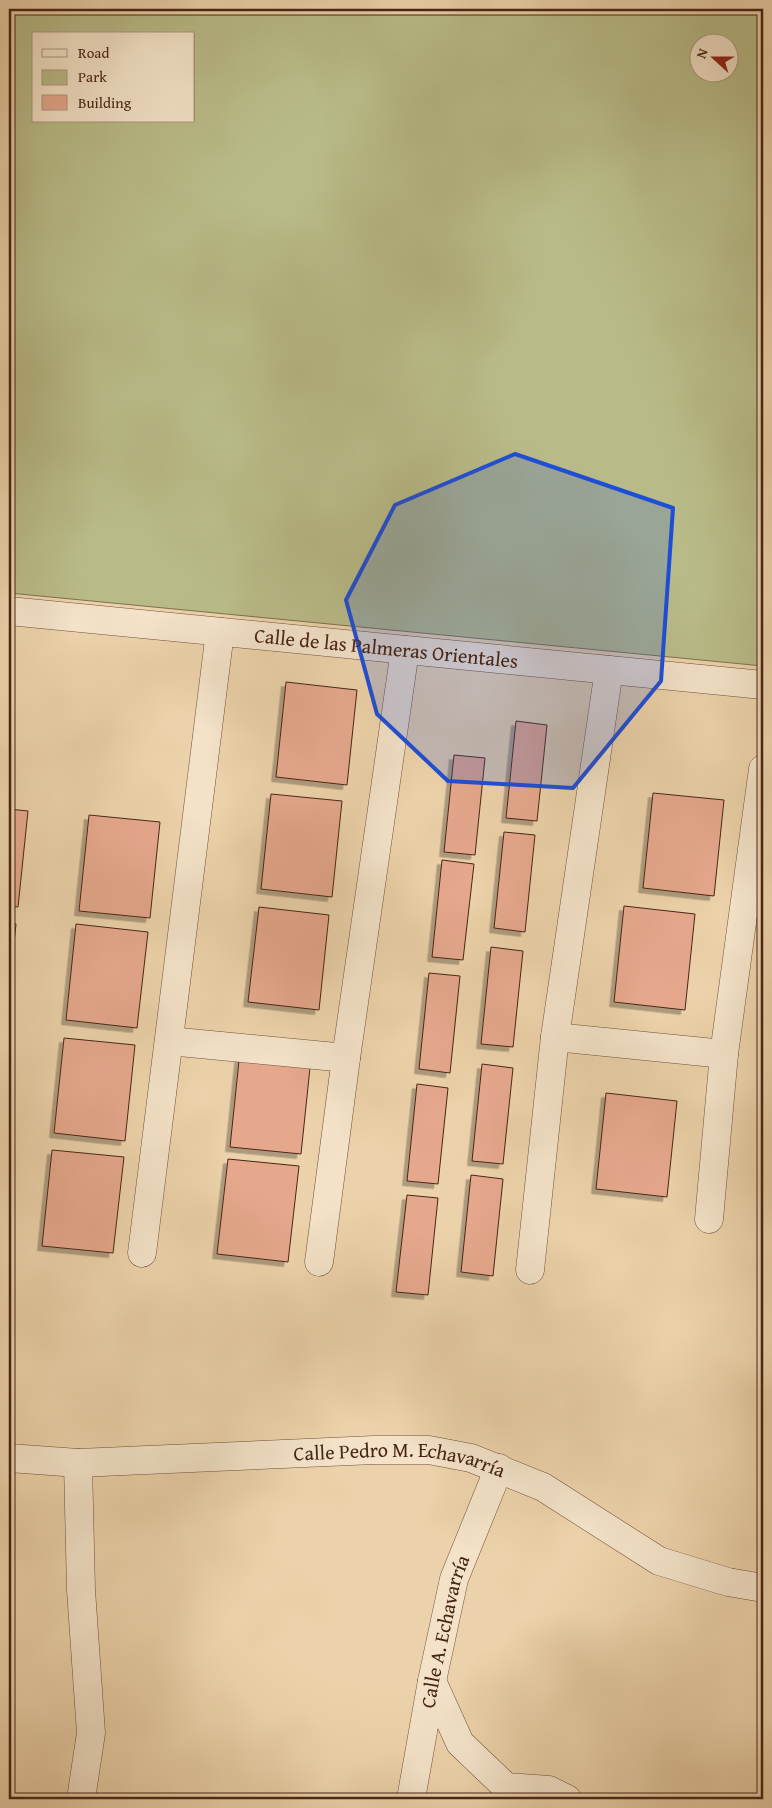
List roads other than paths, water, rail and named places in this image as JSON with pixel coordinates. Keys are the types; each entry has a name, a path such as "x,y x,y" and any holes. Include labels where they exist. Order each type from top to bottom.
{"street":[{"name":"Calle de las Palmeras Orientales","path":"9,611 763,685"},
{"path":"142,1253 220,632"},
{"path":"319,1262 346,1058 405,650"},
{"path":"530,1270 556,1038 609,670"},
{"path":"709,1219 724,1054 763,769"},
{"path":"556,1038 724,1054"},
{"path":"169,1042 346,1058"},
{"name":"Calle Pedro M. Echavarría","path":"9,1458 78,1463 374,1450 429,1450 471,1458 543,1487 659,1561 728,1582 763,1588"},
{"path":"78,1463 81,1590 91,1733 81,1799"},
{"name":"Calle A. Echavarría","path":"411,1799 432,1681 454,1579 499,1468"},
{"path":"432,1681 460,1743 500,1793 549,1790 567,1799"}]}
